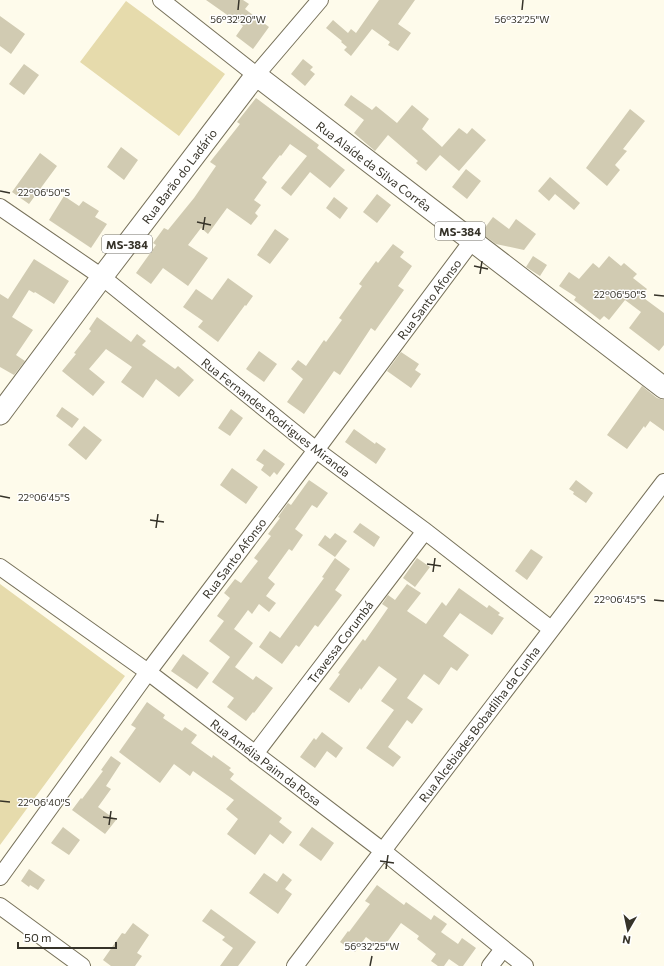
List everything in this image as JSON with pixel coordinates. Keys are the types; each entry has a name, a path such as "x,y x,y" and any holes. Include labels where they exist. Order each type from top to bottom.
{"main road":[{"name":"Rua Alaíde da Silva Corrêa","path":"256,75 664,388"},
{"name":"Rua Barão do Ladário","path":"0,414 256,75"}],"street":[{"name":"Rua Alaíde da Silva Corrêa","path":"161,0 256,75"},
{"name":"Rua Barão do Ladário","path":"256,75 320,0"},
{"name":"Rua Fernandes Rodrigues Miranda","path":"0,207 102,277 316,450 425,531 551,629"},
{"name":"Rua Santo Afonso","path":"0,878 148,672 472,241"},
{"name":"Rua Alcebiades Bobadilha da Cunha","path":"295,966 664,482"},
{"name":"Travessa Corumbá","path":"255,754 425,531"},
{"name":"Rua Amélia Paim da Rosa","path":"0,567 148,672 383,851 525,966"},
{"path":"0,906 82,966"},
{"path":"490,966 503,949"}],"shaded area":[{"path":"126,1 225,74 179,136 80,62"},
{"path":"0,584 125,676 0,845"}],"building":[{"path":"206,0 243,0 249,4 245,9 269,27 253,49 236,36 243,26"},
{"path":"379,0 415,0 398,24 411,33 398,51 388,45 390,42 372,29 351,56 344,50 347,47 341,42 342,41 326,28 333,20 348,33 351,29 356,33"},
{"path":"0,16 25,34 11,54 0,46"},
{"path":"303,59 313,67 310,70 315,74 305,86 291,74"},
{"path":"24,64 39,75 24,95 9,84"},
{"path":"351,95 372,110 376,106 397,123 412,105 429,119 422,129 442,147 459,128 467,134 472,128 486,140 459,171 440,155 426,171 416,163 418,161 388,135 375,151 354,133 364,120 344,105"},
{"path":"256,98 319,145 317,148 345,170 330,188 310,172 291,196 281,188 307,156 290,144 262,178 267,182 254,200 261,205 255,213 258,216 251,225 227,208 208,234 201,228 188,245 208,258 188,286 163,268 151,284 136,273 156,245 153,243 164,228 168,230 194,198 216,166 210,162 240,124 237,122"},
{"path":"630,109 645,121 623,149 627,151 615,165 620,170 607,186 586,168"},
{"path":"121,147 138,160 124,180 107,167"},
{"path":"40,153 57,166 29,204 12,192"},
{"path":"466,169 481,181 467,199 452,187"},
{"path":"550,177 580,203 574,210 555,194 549,201 538,191"},
{"path":"377,194 391,205 377,223 363,212"},
{"path":"64,196 79,206 83,201 99,211 95,217 107,224 91,248 49,220"},
{"path":"334,197 348,208 340,219 326,208"},
{"path":"493,217 509,229 516,219 536,234 524,250 496,244 481,233"},
{"path":"275,229 289,239 270,264 257,255"},
{"path":"393,244 404,252 400,257 412,266 398,286 404,290 375,331 371,328 340,375 334,371 304,414 287,402 303,379 291,369 298,360 306,366 324,340 326,342 342,320 339,318 362,286 359,284 376,261 378,263"},
{"path":"533,256 547,265 540,276 526,267"},
{"path":"609,256 621,266 624,263 637,274 633,278 647,289 641,296 664,313 664,345 659,351 629,328 641,312 625,300 609,320 604,316 600,320 574,300 576,297 559,286 569,272 579,279 593,263 599,268"},
{"path":"34,259 69,281 54,304 29,290 12,317 33,330 16,355 25,361 14,375 0,367 0,294 8,299"},
{"path":"228,278 253,296 218,342 198,327 203,321 183,307 196,289 212,300"},
{"path":"97,317 131,342 137,334 146,341 142,345 175,369 178,366 194,380 179,397 156,379 143,398 121,382 132,367 106,349 89,369 105,382 93,396 62,371 76,354 74,353 91,331 89,329"},
{"path":"259,351 277,364 264,382 246,369"},
{"path":"401,352 419,364 415,370 421,374 411,388 387,371"},
{"path":"642,386 657,398 664,400 664,431 650,421 645,428 644,426 627,449 607,435"},
{"path":"62,407 79,419 72,428 56,416"},
{"path":"231,409 243,418 230,436 218,428"},
{"path":"84,426 102,440 86,460 68,445"},
{"path":"354,429 375,444 376,442 386,449 376,464 345,442"},
{"path":"264,449 285,464 277,475 274,472 270,477 261,470 264,465 256,460"},
{"path":"232,468 258,487 246,504 220,485"},
{"path":"309,480 328,493 317,508 312,505 295,529 303,535 292,551 289,549 268,578 275,584 266,596 276,603 269,612 259,604 252,614 248,610 234,629 253,643 235,667 253,680 256,676 273,688 246,721 227,707 234,698 212,682 230,657 209,641 224,621 217,616 230,598 224,593 235,579 241,583 258,561 254,558 271,536 268,534 280,518 278,517 288,503 291,505"},
{"path":"576,480 593,493 586,503 573,494 574,492 569,489"},
{"path":"360,523 380,537 374,547 353,532"},
{"path":"335,533 347,541 335,557 318,545 325,535 330,539"},
{"path":"531,549 543,557 527,580 515,571"},
{"path":"335,558 350,569 335,590 342,595 318,627 315,625 299,647 296,645 282,664 259,647 270,631 280,638 324,578 322,577"},
{"path":"417,558 430,567 415,587 403,578"},
{"path":"407,584 421,593 407,611 426,624 442,602 446,606 459,588 487,608 489,605 500,613 498,615 504,618 492,635 460,613 443,636 469,655 457,671 451,667 439,685 424,674 407,698 423,709 412,724 407,720 388,747 401,757 393,767 366,748 394,710 381,701 397,679 379,666 349,703 329,689 340,674 338,673 363,639 365,641 388,608 382,604 388,595 395,600"},
{"path":"183,654 209,673 197,689 171,671"},
{"path":"147,702 165,715 163,718 182,731 185,727 197,735 191,743 212,758 213,755 231,768 229,770 234,774 230,779 282,818 279,822 292,832 283,844 270,834 255,855 227,834 238,819 226,809 234,800 193,771 190,776 174,764 160,783 119,752 136,728 131,725"},
{"path":"322,732 343,748 336,758 327,751 315,768 300,757 314,738 316,740"},
{"path":"111,756 121,763 106,786 111,789 98,807 116,820 105,834 72,810 103,771 101,770"},
{"path":"63,827 80,840 69,855 51,843"},
{"path":"312,827 334,843 321,861 299,845"},
{"path":"29,869 45,880 38,890 30,885 29,887 21,881"},
{"path":"264,873 277,882 283,873 292,880 285,889 292,894 278,914 249,893"},
{"path":"377,885 404,905 406,902 431,920 434,915 447,924 441,932 458,944 462,938 476,948 463,966 459,966 449,959 444,966 438,966 431,961 436,954 417,939 419,936 401,923 382,949 366,937 355,952 340,942 370,904 365,901"},
{"path":"211,909 256,942 238,966 220,966 233,948 222,940 225,937 202,921"},
{"path":"133,923 149,935 137,953 142,956 135,966 111,966 103,960 122,933 125,934"}]}
